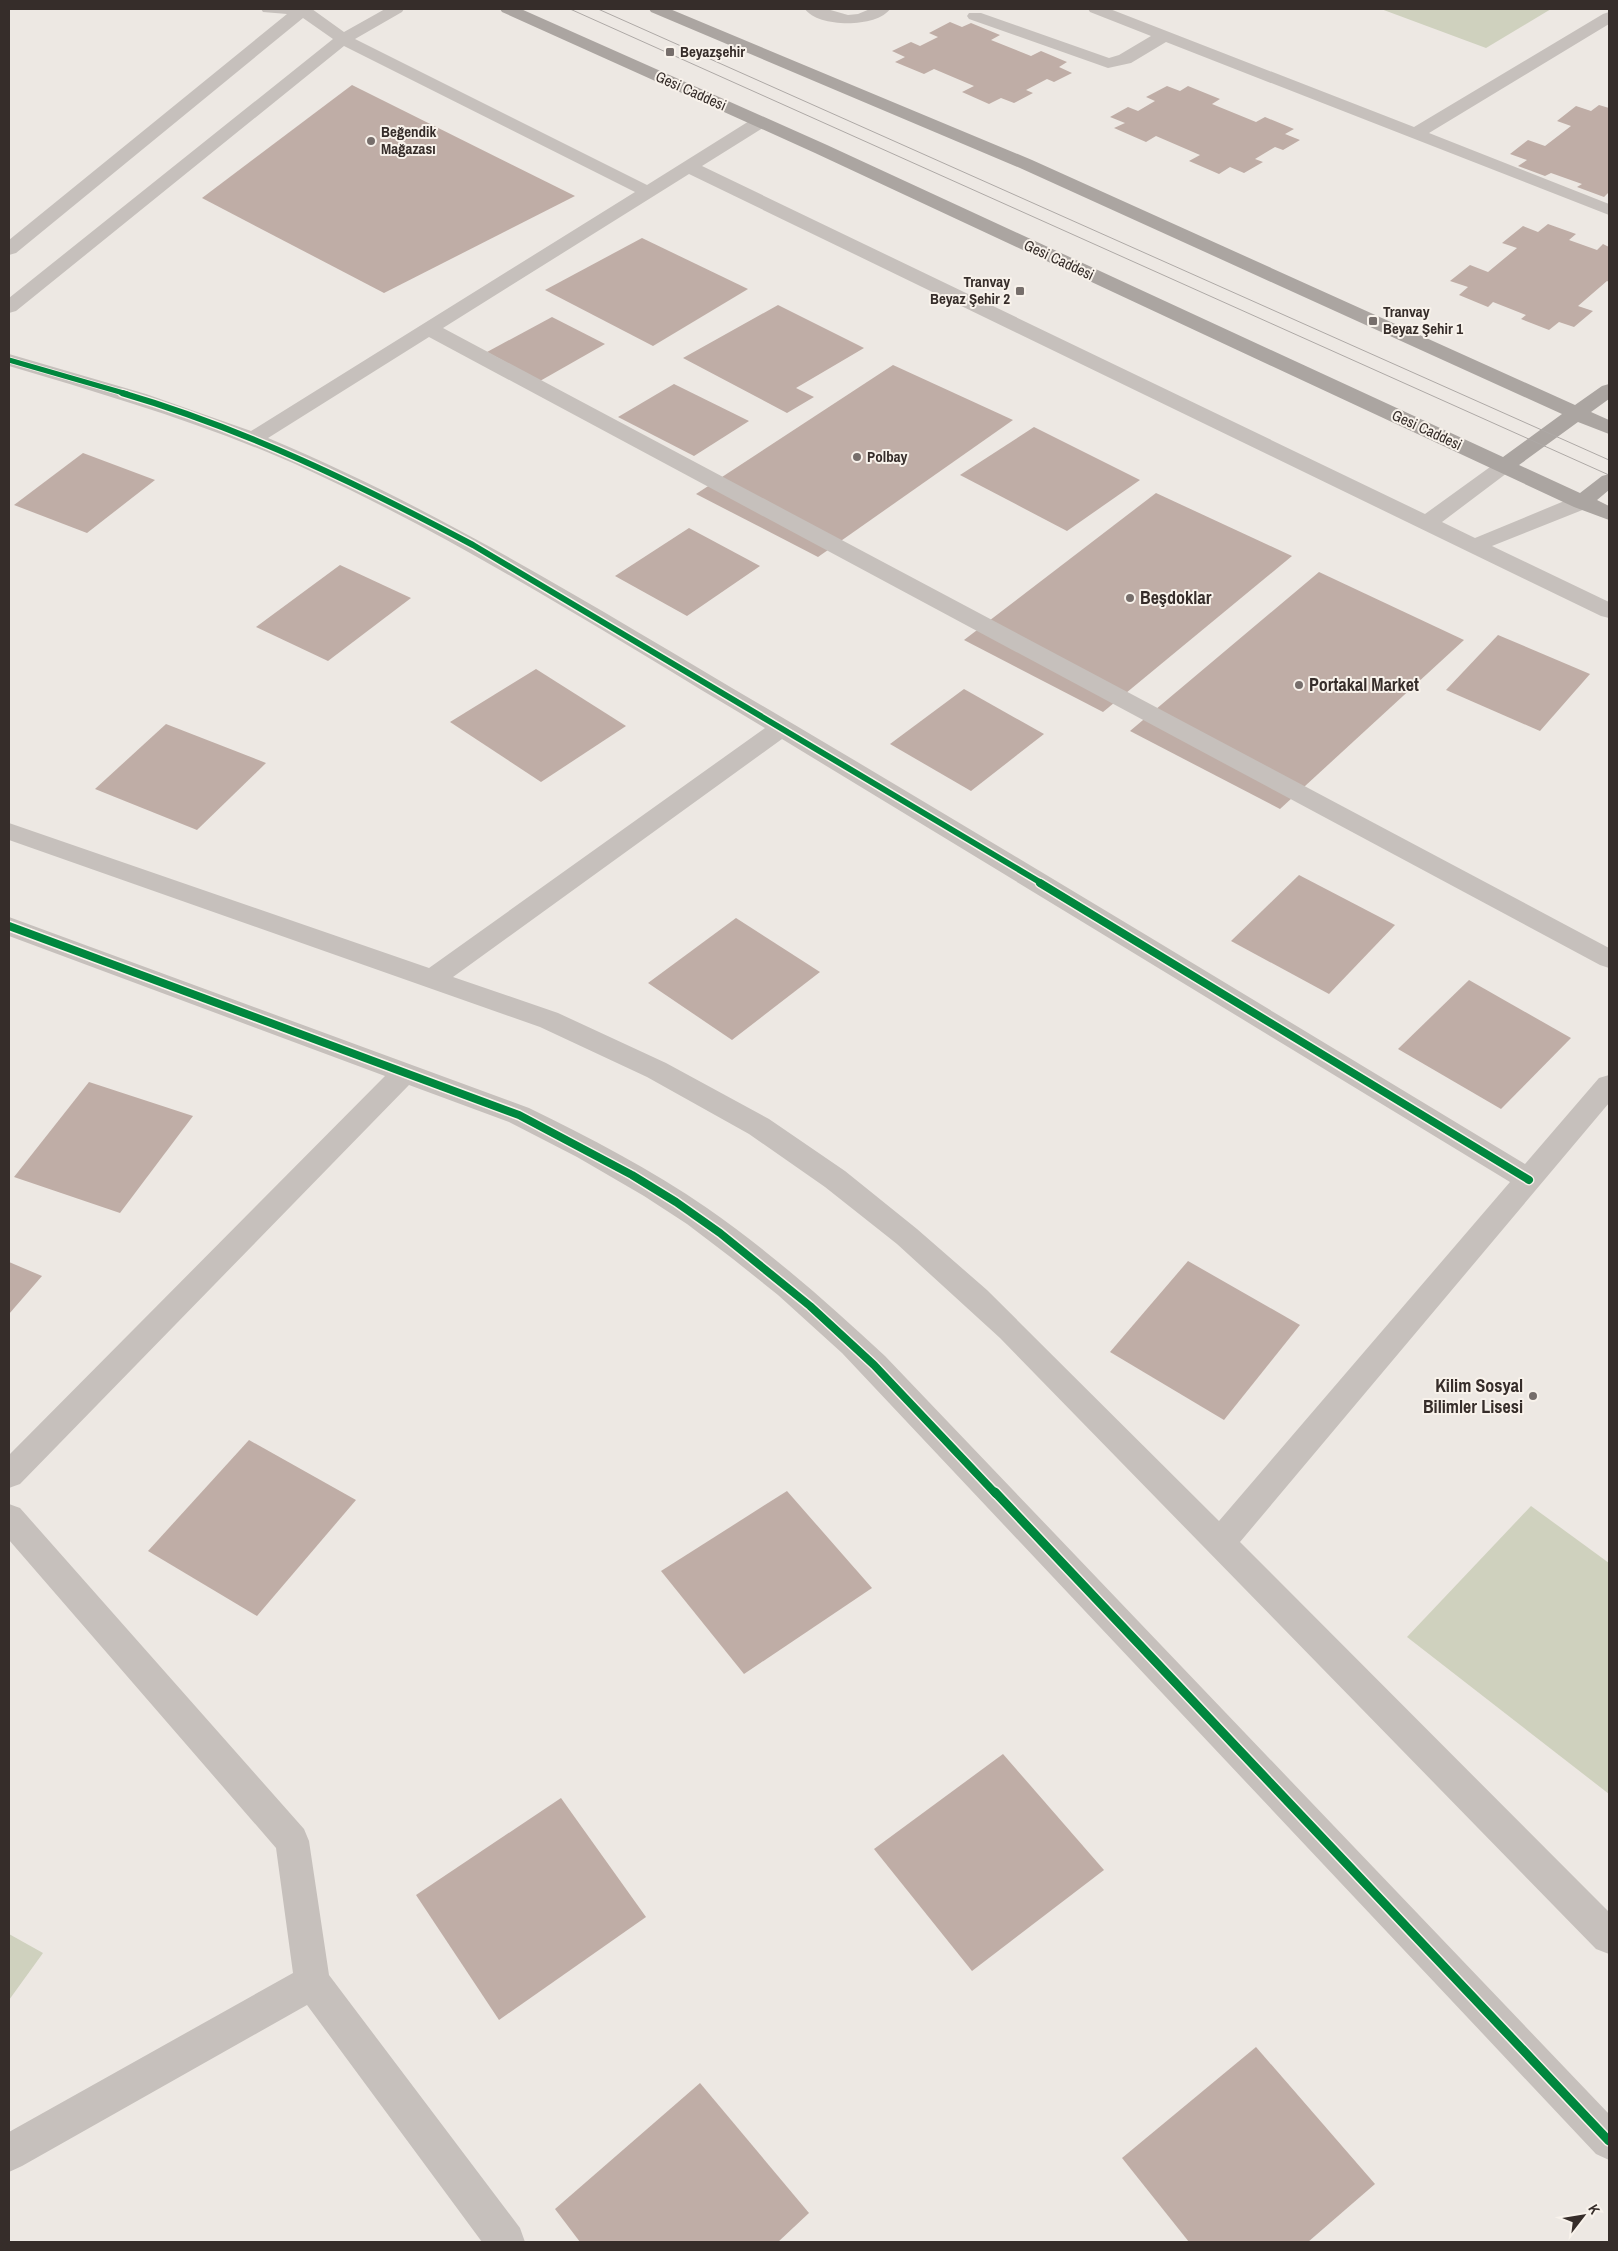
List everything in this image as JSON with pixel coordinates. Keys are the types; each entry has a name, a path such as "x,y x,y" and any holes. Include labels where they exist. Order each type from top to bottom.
{"main road":[{"name":"Gesi Caddesi","path":"508,9 760,122 1609,514"},
{"path":"657,9 1026,164 1609,428"},
{"path":"1504,466 1609,390"},
{"path":"1582,502 1609,480"}],"street":[{"path":"269,9 304,9 343,39 648,192"},
{"path":"9,249 304,9"},
{"path":"9,306 343,39 396,9"},
{"path":"813,9 843,21 865,18 882,9"},
{"path":"1096,9 1609,210"},
{"path":"975,16 1108,63 1125,59 1164,36"},
{"path":"1415,134 1609,18"},
{"path":"252,439 760,122"},
{"path":"689,167 1609,611"},
{"path":"429,329 1609,959"},
{"path":"9,360 139,398 252,439 314,465 394,503 473,545 935,819 1529,1180"},
{"path":"1427,523 1504,466"},
{"path":"1474,546 1582,502"},
{"path":"432,979 781,728"},
{"path":"9,831 549,1020 635,1059 720,1103 810,1161 869,1203 941,1263 1010,1330 1609,1937"},
{"path":"9,926 518,1115 578,1145 696,1215 816,1310 874,1365 1609,2141"},
{"path":"9,1475 404,1073"},
{"path":"1220,1543 1609,1085"},
{"path":"9,1518 292,1841 312,1982 506,2242"},
{"path":"9,2153 312,1982"}],"green space":[{"path":"1381,9 1551,9 1486,48"},
{"path":"1531,1506 1609,1563 1609,1794 1407,1637"},
{"path":"9,1934 43,1953 9,2000"}],"building":[{"path":"950,22 962,27 971,23 1000,35 991,40 1031,56 1041,51 1067,62 1059,67 1072,73 1054,82 1047,79 1026,90 1033,93 1014,103 1001,98 989,104 962,92 974,86 934,69 924,74 895,62 905,57 892,51 911,42 920,46 938,37 929,33"},
{"name":"Beğendik Mağazası","path":"352,85 575,196 384,293 202,198"},
{"path":"1167,86 1180,91 1188,86 1220,99 1212,104 1256,122 1265,117 1294,129 1285,134 1300,140 1283,150 1275,147 1255,159 1263,162 1244,173 1230,167 1219,174 1189,161 1200,155 1156,136 1146,142 1114,128 1125,123 1110,117 1128,107 1138,111 1155,101 1146,97"},
{"path":"1599,105 1609,108 1609,192 1604,197 1577,187 1582,184 1551,173 1545,176 1518,166 1527,160 1510,154 1528,140 1545,146 1571,126 1557,121 1576,106 1591,111"},
{"path":"1548,224 1576,234 1569,240 1597,250 1603,244 1609,247 1609,282 1607,281 1578,306 1593,311 1574,327 1559,322 1549,330 1521,319 1526,315 1493,302 1488,307 1459,295 1468,287 1450,281 1470,265 1488,272 1517,248 1502,243 1523,226 1538,232"},
{"path":"642,238 748,289 653,346 545,290"},
{"path":"778,305 864,348 796,388 814,397 787,413 683,358"},
{"path":"552,317 605,344 540,381 487,352"},
{"name":"Polbay","path":"893,365 1013,420 818,557 696,494"},
{"path":"674,384 749,421 694,456 618,417"},
{"path":"1034,427 1140,480 1067,531 960,475"},
{"path":"83,453 155,480 87,533 14,505"},
{"name":"Beşdoklar","path":"1156,493 1292,556 1103,712 964,640"},
{"path":"689,528 760,566 687,616 615,576"},
{"path":"340,565 411,598 328,661 256,627"},
{"name":"Portakal Market","path":"1319,572 1464,640 1280,809 1130,731"},
{"path":"1498,635 1590,674 1540,731 1446,690"},
{"path":"536,669 626,726 541,782 450,722"},
{"path":"964,689 1044,734 971,791 890,744"},
{"path":"166,724 266,763 197,830 95,789"},
{"path":"1299,875 1395,925 1329,994 1231,941"},
{"path":"736,918 820,972 732,1040 648,983"},
{"path":"1469,980 1571,1038 1501,1109 1398,1049"},
{"path":"89,1082 193,1116 120,1213 14,1177"},
{"path":"1188,1261 1300,1325 1224,1420 1110,1352"},
{"path":"9,1262 42,1276 9,1314"},
{"path":"249,1440 356,1500 257,1616 148,1551"},
{"path":"787,1491 872,1588 744,1674 661,1571"},
{"path":"1003,1754 1104,1870 972,1971 874,1849"},
{"path":"561,1798 646,1917 499,2020 416,1895"},
{"path":"1256,2047 1375,2184 1308,2242 1189,2242 1122,2158"},
{"path":"700,2083 809,2213 778,2242 580,2242 555,2209"}],"tram line":[{"path":"570,9 1609,475"},
{"path":"598,9 1609,460"}],"cycle path":[{"path":"9,360 139,398 228,429 314,465 394,503 473,545 927,814 1529,1180"},
{"path":"9,926 519,1115 632,1175 676,1202 720,1233 788,1287 874,1365 1609,2141"}],"place":[{"name":"Beyazşehir","path":"670,52"},
{"name":"Beğendik Mağazası","path":"371,141"},
{"name":"Tranvay Beyaz Şehir 2","path":"1020,291"},
{"name":"Tranvay Beyaz Şehir 1","path":"1373,321"},
{"name":"Polbay","path":"857,457"},
{"name":"Beşdoklar","path":"1130,598"},
{"name":"Portakal Market","path":"1299,685"},
{"name":"Kilim Sosyal Bilimler Lisesi","path":"1533,1396"}]}
